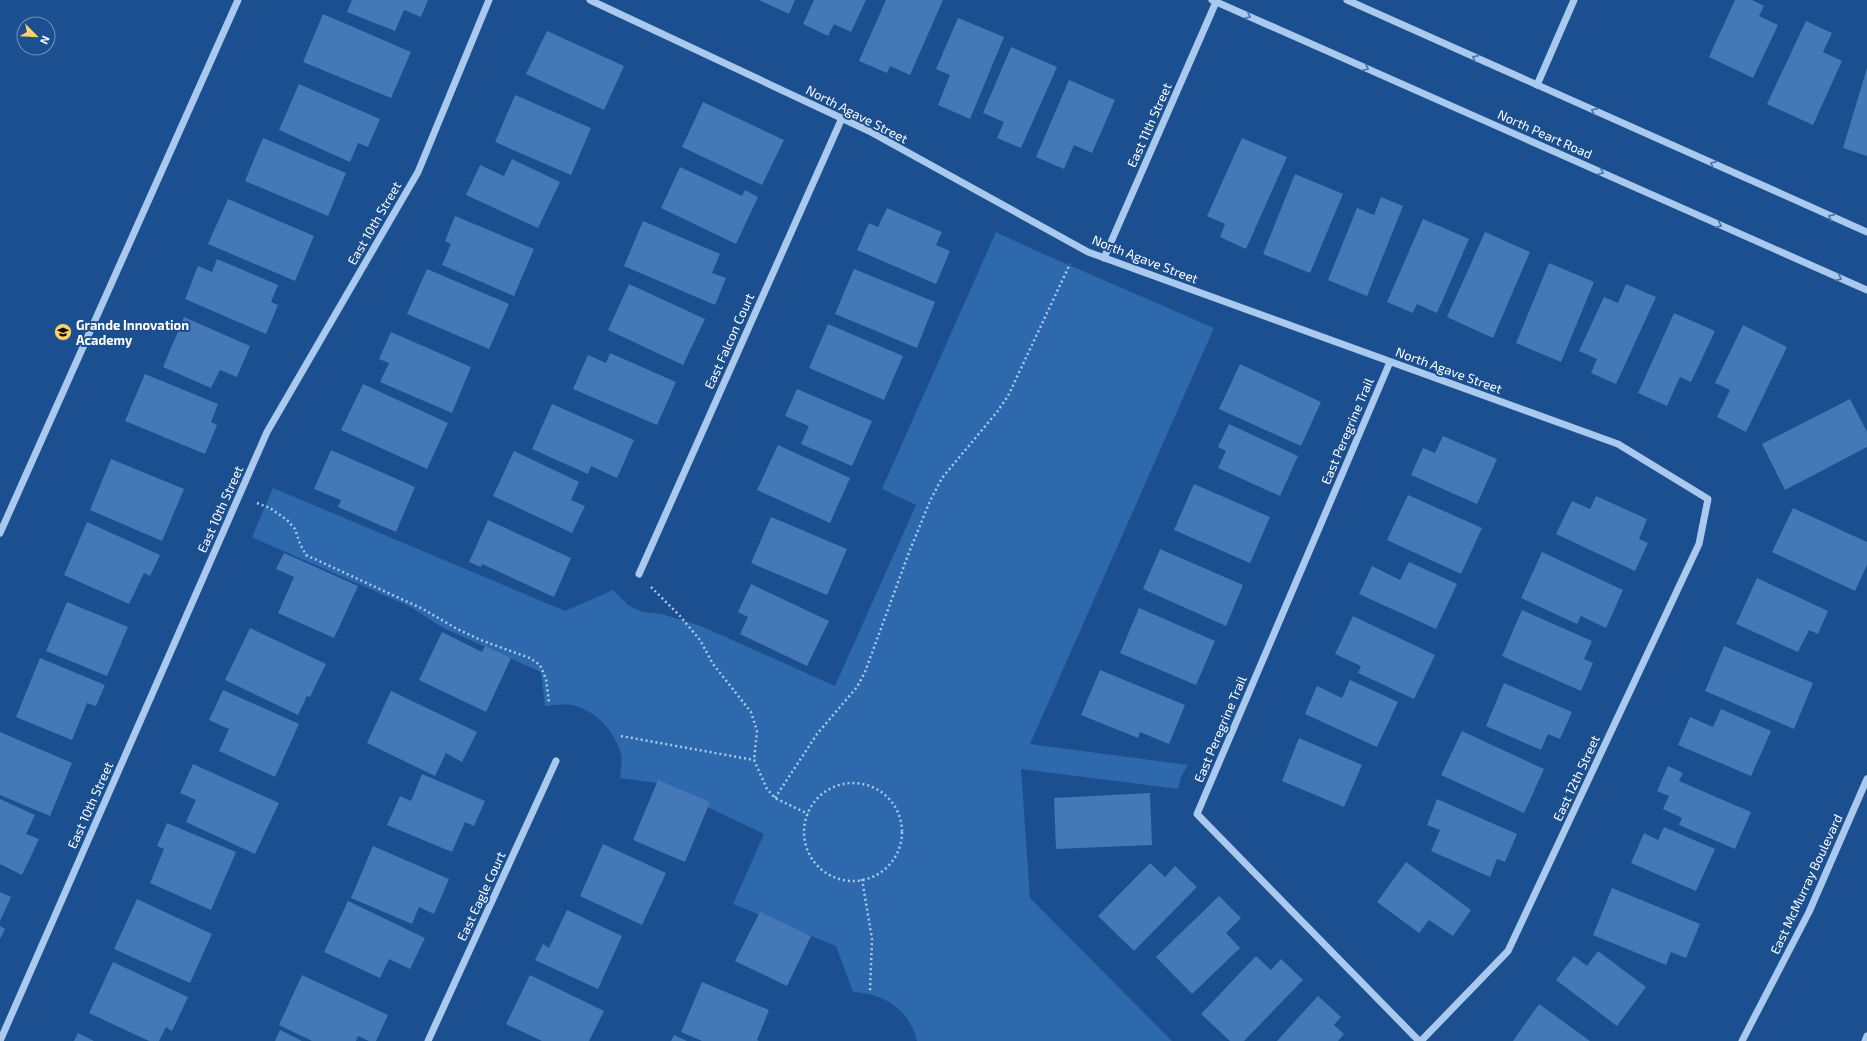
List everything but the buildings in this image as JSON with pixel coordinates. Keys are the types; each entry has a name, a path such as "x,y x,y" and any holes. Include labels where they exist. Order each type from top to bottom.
{"street":[{"path":"0,533 238,0"},
{"name":"East 10th Street","path":"0,1041 267,432 418,172 489,0"},
{"name":"North Agave Street","path":"590,0 842,118 1088,252 1618,444 1708,499"},
{"path":"1347,0 1867,232"},
{"path":"1537,85 1574,0"},
{"name":"East 11th Street","path":"1104,258 1214,1"},
{"name":"North Peart Road","path":"1214,1 1867,290"},
{"name":"East Falcon Court","path":"639,574 842,118"},
{"name":"East Peregrine Trail","path":"1390,362 1197,814 1420,1041"},
{"name":"East 12th Street","path":"1420,1041 1508,951 1699,544 1708,499"},
{"name":"East Eagle Court","path":"428,1041 556,760"},
{"name":"East McMurray Boulevard","path":"1742,1041 1809,912 1867,779"},
{"path":"1865,1041 1867,1036"}],"path":[{"path":"775,798 817,734 857,687 865,672 908,555 942,478 997,412 1008,396 1068,268"},
{"path":"270,508 287,520 295,529 300,544 306,555 423,609 457,629 483,641 530,658 540,665 546,679 549,702"},
{"path":"639,574 680,616 700,640 713,664 750,712 757,731 754,760 767,789 775,798 808,814"},
{"path":"621,736 754,760"},
{"path":"845,783 862,783 878,789 891,800 899,815 902,831 899,848 892,861 881,872 852,881 836,877 823,870 812,859 806,845 804,829 808,814 816,800 830,789 845,783"},
{"path":"862,879 872,939 870,991"}],"shaded area":[{"path":"996,232 1214,328 1030,744 1188,765 1181,777 1178,789 1021,769 1030,898 1172,1041 917,1041 914,1030 908,1020 894,1005 875,996 853,992 836,946 733,904 764,834 657,783 620,778 622,757 615,738 610,731 598,718 584,709 564,704 545,706 541,672 443,628 411,607 252,537 273,488 565,611 613,590 628,605 643,612 662,614 701,626 835,686 916,505 882,489"}],"place":[{"name":"Grande Innovation Academy","path":"63,332"}]}
